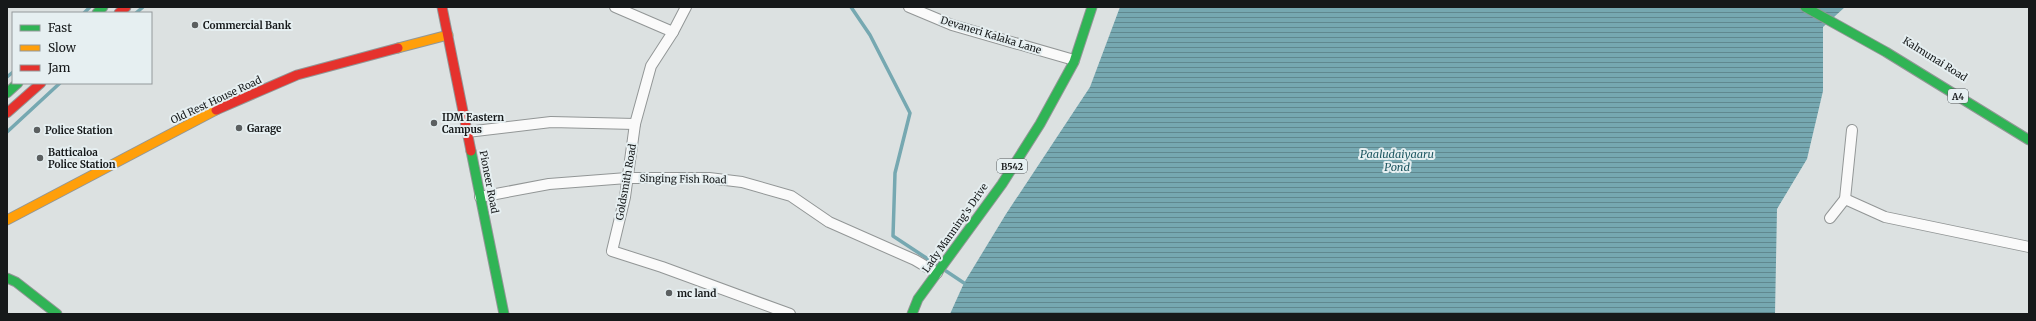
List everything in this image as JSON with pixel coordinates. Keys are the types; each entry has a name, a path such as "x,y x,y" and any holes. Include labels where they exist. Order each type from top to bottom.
{"main road":[{"name":"Pioneer Road","path":"442,7 504,314"},
{"name":"Lady Manning’s Drive","path":"912,314 918,299 1019,157 1052,103 1074,60 1092,7"},
{"name":"A4","path":"1805,7 1888,48"},
{"name":"A4","path":"1821,7 1888,48"},
{"name":"Old Rest House Road","path":"7,220 217,110 297,75 448,35"},
{"name":"Kalmunai Road","path":"1888,48 2029,131"},
{"name":"Kalmunai Road","path":"1888,48 2029,140"},
{"path":"7,93 17,84"},
{"path":"7,113 40,84"},
{"path":"7,278 16,282 57,314"}],"street":[{"path":"615,7 673,32"},
{"name":"Goldsmith Road","path":"686,7 673,32 650,66 635,124 625,197 612,251 662,267 790,314"},
{"name":"Devaneri Kalaka Lane","path":"909,7 952,25 1074,60"},
{"path":"468,132 552,122 635,124"},
{"path":"1830,218 1845,199 1852,130"},
{"name":"Singing Fish Road","path":"480,197 549,184 627,178 722,179 742,182 791,196 829,222 915,260 937,273"},
{"path":"1845,199 1885,217 2029,247"}],"water":[{"name":"Paaludaiyaaru Pond","path":"1120,7 1845,7 1823,27 1823,91 1807,159 1777,209 1775,314 950,314 964,283 1006,214 1090,87"}],"waterway":[{"path":"85,12 90,7"},
{"path":"137,12 143,7"},
{"path":"851,7 870,35 910,113 895,173 893,236 937,265"},
{"path":"7,77 12,73"},
{"path":"7,132 59,84"},
{"path":"946,271 964,283"}],"traffic: fast":[{"path":"98,12 103,7"},
{"path":"912,314 918,299 1002,184 1040,124 1074,62 1092,7"},
{"path":"1805,7 1886,52 2029,140"},
{"path":"7,93 17,84"},
{"path":"471,151 504,314"},
{"path":"7,278 16,282 57,314"}],"traffic: slow":[{"path":"398,48 448,35"},
{"path":"7,220 216,110"}],"traffic: jam":[{"path":"120,12 126,7"},
{"path":"442,7 471,151"},
{"path":"216,110 297,75 398,48"},
{"path":"7,113 40,84"}],"place":[{"name":"Commercial Bank","path":"195,25"},
{"name":"IDM Eastern Campus","path":"434,123"},
{"name":"Garage","path":"239,128"},
{"name":"Police Station","path":"37,130"},
{"name":"Batticaloa Police Station","path":"40,158"},
{"name":"mc land","path":"669,293"}]}
